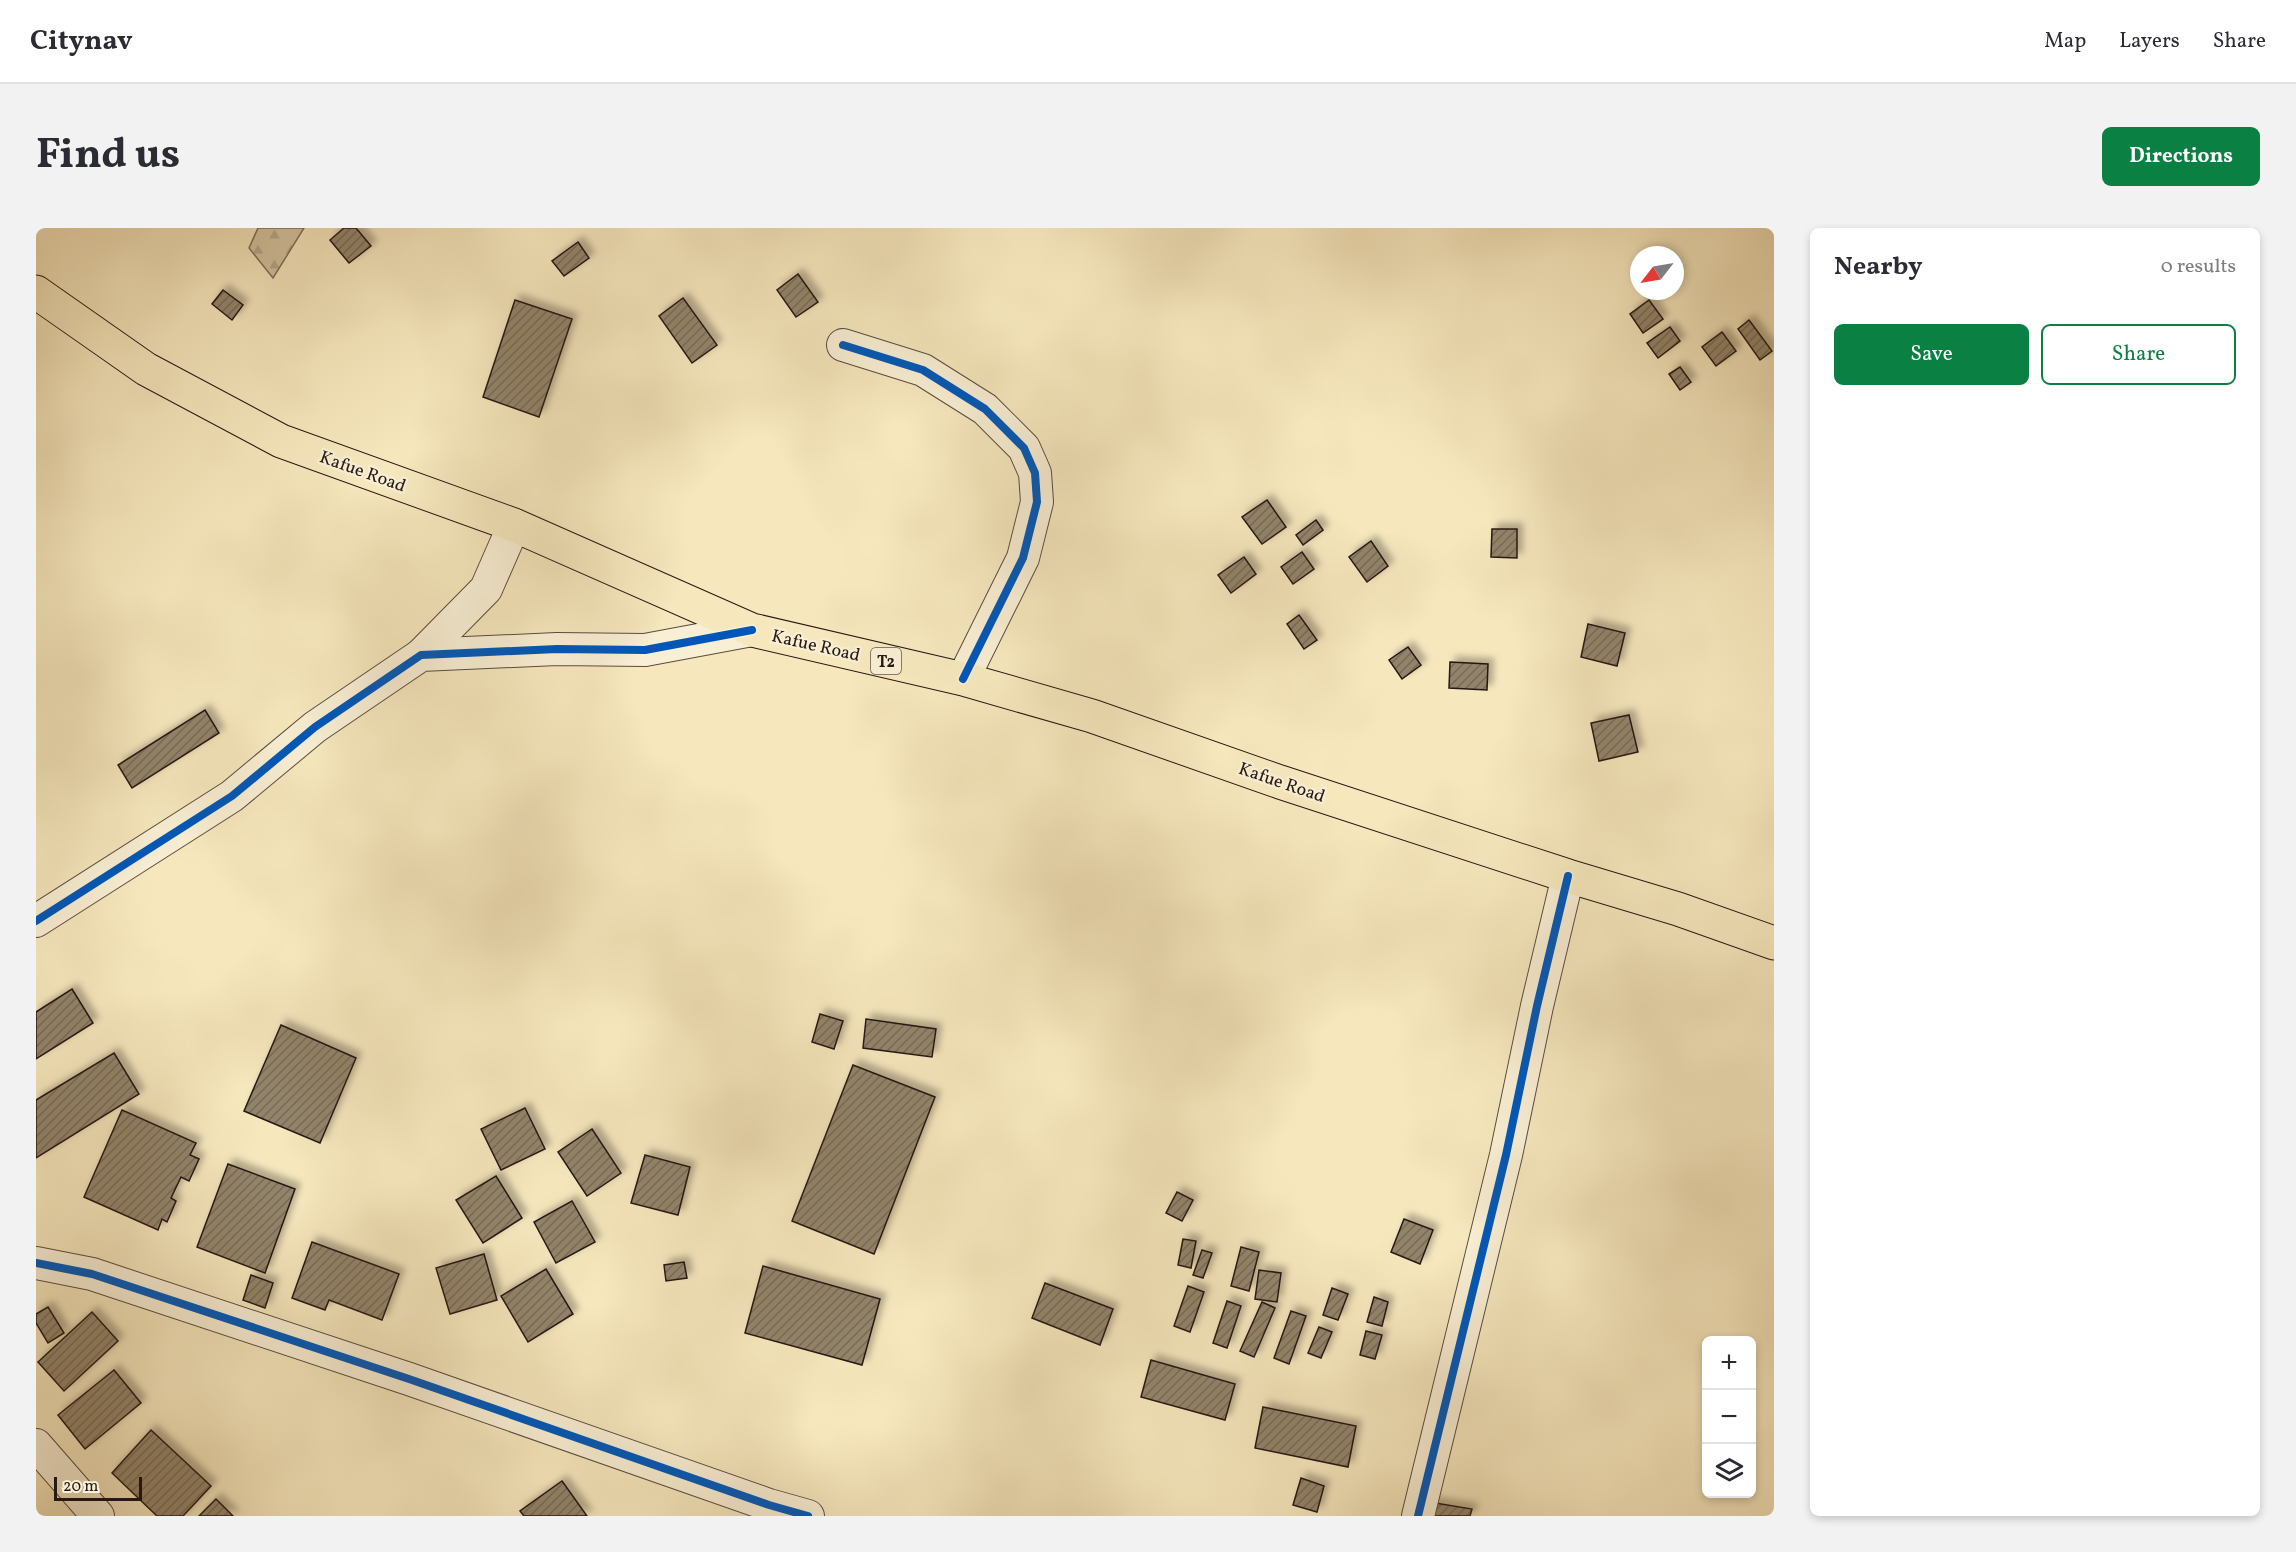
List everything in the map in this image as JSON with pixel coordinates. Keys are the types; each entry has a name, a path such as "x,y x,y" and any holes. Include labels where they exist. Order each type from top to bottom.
{"highway":[{"name":"Kafue Road","path":"36,292 146,369 281,441 514,525 752,630 963,679 1092,716 1280,782 1568,876 1678,909 1774,943"}],"street":[{"path":"843,345 923,370 985,409 1024,448 1035,473 1037,502 1023,558 963,679"},
{"path":"36,921 232,796 315,727 421,655 486,589 514,525"},
{"path":"421,655 557,649 645,650 752,630"},
{"path":"1418,1516 1506,1155 1537,1006 1568,876"},
{"path":"36,1263 92,1274 409,1379 760,1510 808,1516"},
{"path":"36,1444 98,1516"}],"green space":[{"path":"258,228 304,228 273,278 249,248"}],"building":[{"path":"344,228 356,228 371,246 349,263 330,240"},
{"path":"578,242 589,258 564,276 552,261"},
{"path":"798,274 818,302 796,317 777,290"},
{"path":"223,290 243,305 232,320 212,304"},
{"path":"683,298 717,345 692,363 659,316"},
{"path":"515,300 572,319 539,417 483,397"},
{"path":"1649,300 1663,319 1643,333 1630,314"},
{"path":"1749,320 1772,351 1760,360 1738,329"},
{"path":"1670,327 1680,341 1658,358 1647,343"},
{"path":"1722,332 1736,351 1716,366 1702,347"},
{"path":"1680,367 1691,382 1680,390 1669,374"},
{"path":"1267,500 1286,527 1262,544 1242,517"},
{"path":"1316,520 1323,530 1303,545 1296,535"},
{"path":"1492,529 1517,529 1517,558 1491,557"},
{"path":"1371,541 1388,566 1367,582 1349,557"},
{"path":"1302,552 1314,569 1293,584 1281,567"},
{"path":"1244,557 1256,574 1231,593 1218,575"},
{"path":"1299,615 1317,640 1304,649 1287,624"},
{"path":"1588,624 1625,633 1617,666 1581,657"},
{"path":"1408,647 1421,665 1402,679 1389,660"},
{"path":"1450,662 1488,664 1487,690 1449,688"},
{"path":"205,710 219,733 132,788 118,765"},
{"path":"1629,715 1638,752 1599,761 1591,723"},
{"path":"72,989 93,1023 36,1059 36,1012"},
{"path":"820,1014 843,1021 834,1049 812,1042"},
{"path":"866,1019 936,1029 932,1057 863,1048"},
{"path":"281,1025 356,1058 320,1143 244,1111"},
{"path":"114,1053 139,1094 36,1158 36,1100"},
{"path":"853,1065 935,1097 874,1254 792,1221"},
{"path":"525,1108 545,1149 501,1170 481,1129"},
{"path":"122,1110 196,1143 190,1155 199,1159 189,1181 181,1177 171,1198 176,1201 167,1222 162,1219 158,1230 84,1197"},
{"path":"592,1129 621,1173 587,1196 558,1152"},
{"path":"645,1155 690,1167 678,1215 631,1203"},
{"path":"228,1164 295,1189 265,1273 197,1247"},
{"path":"496,1176 522,1218 483,1243 456,1200"},
{"path":"1177,1192 1193,1200 1182,1221 1166,1213"},
{"path":"572,1201 595,1242 556,1263 534,1222"},
{"path":"1404,1219 1433,1230 1420,1264 1391,1252"},
{"path":"1183,1239 1196,1241 1191,1268 1178,1265"},
{"path":"312,1242 399,1274 382,1320 329,1300 325,1310 292,1298"},
{"path":"1241,1247 1259,1252 1249,1291 1231,1286"},
{"path":"1202,1250 1212,1253 1203,1278 1193,1275"},
{"path":"484,1254 497,1300 450,1314 436,1268"},
{"path":"684,1262 687,1278 666,1281 664,1265"},
{"path":"763,1266 880,1299 862,1365 745,1333"},
{"path":"546,1269 573,1314 528,1342 501,1296"},
{"path":"1259,1270 1281,1273 1277,1302 1255,1299"},
{"path":"251,1275 273,1283 265,1308 243,1300"},
{"path":"1045,1283 1113,1309 1100,1345 1032,1318"},
{"path":"1188,1286 1204,1292 1190,1332 1174,1326"},
{"path":"1332,1288 1348,1294 1338,1320 1323,1315"},
{"path":"1374,1297 1388,1302 1382,1326 1367,1322"},
{"path":"1227,1301 1241,1306 1227,1348 1213,1343"},
{"path":"1262,1302 1275,1308 1254,1357 1240,1351"},
{"path":"48,1307 64,1333 48,1343 36,1323 36,1314"},
{"path":"1291,1311 1306,1316 1289,1364 1274,1358"},
{"path":"92,1312 118,1341 64,1391 38,1362"},
{"path":"1319,1327 1332,1332 1321,1358 1308,1353"},
{"path":"1366,1331 1382,1335 1375,1359 1360,1355"},
{"path":"1151,1360 1235,1384 1225,1420 1141,1397"},
{"path":"114,1370 141,1403 85,1449 58,1415"},
{"path":"1263,1407 1356,1426 1348,1467 1255,1448"},
{"path":"151,1430 211,1486 183,1516 157,1516 112,1473"},
{"path":"1301,1478 1324,1486 1317,1512 1293,1505"},
{"path":"562,1481 587,1516 524,1516 520,1511"},
{"path":"216,1499 233,1516 199,1516"},
{"path":"1417,1500 1472,1509 1470,1516 1414,1516"}],"cycle path":[{"path":"843,345 923,370 985,409 1024,448 1035,473 1037,502 1023,558 963,679"},
{"path":"36,921 232,796 315,727 421,655 557,649 645,650 752,630"},
{"path":"1418,1516 1506,1155 1537,1006 1568,876"},
{"path":"36,1263 92,1274 409,1379 769,1505 808,1516"}]}
